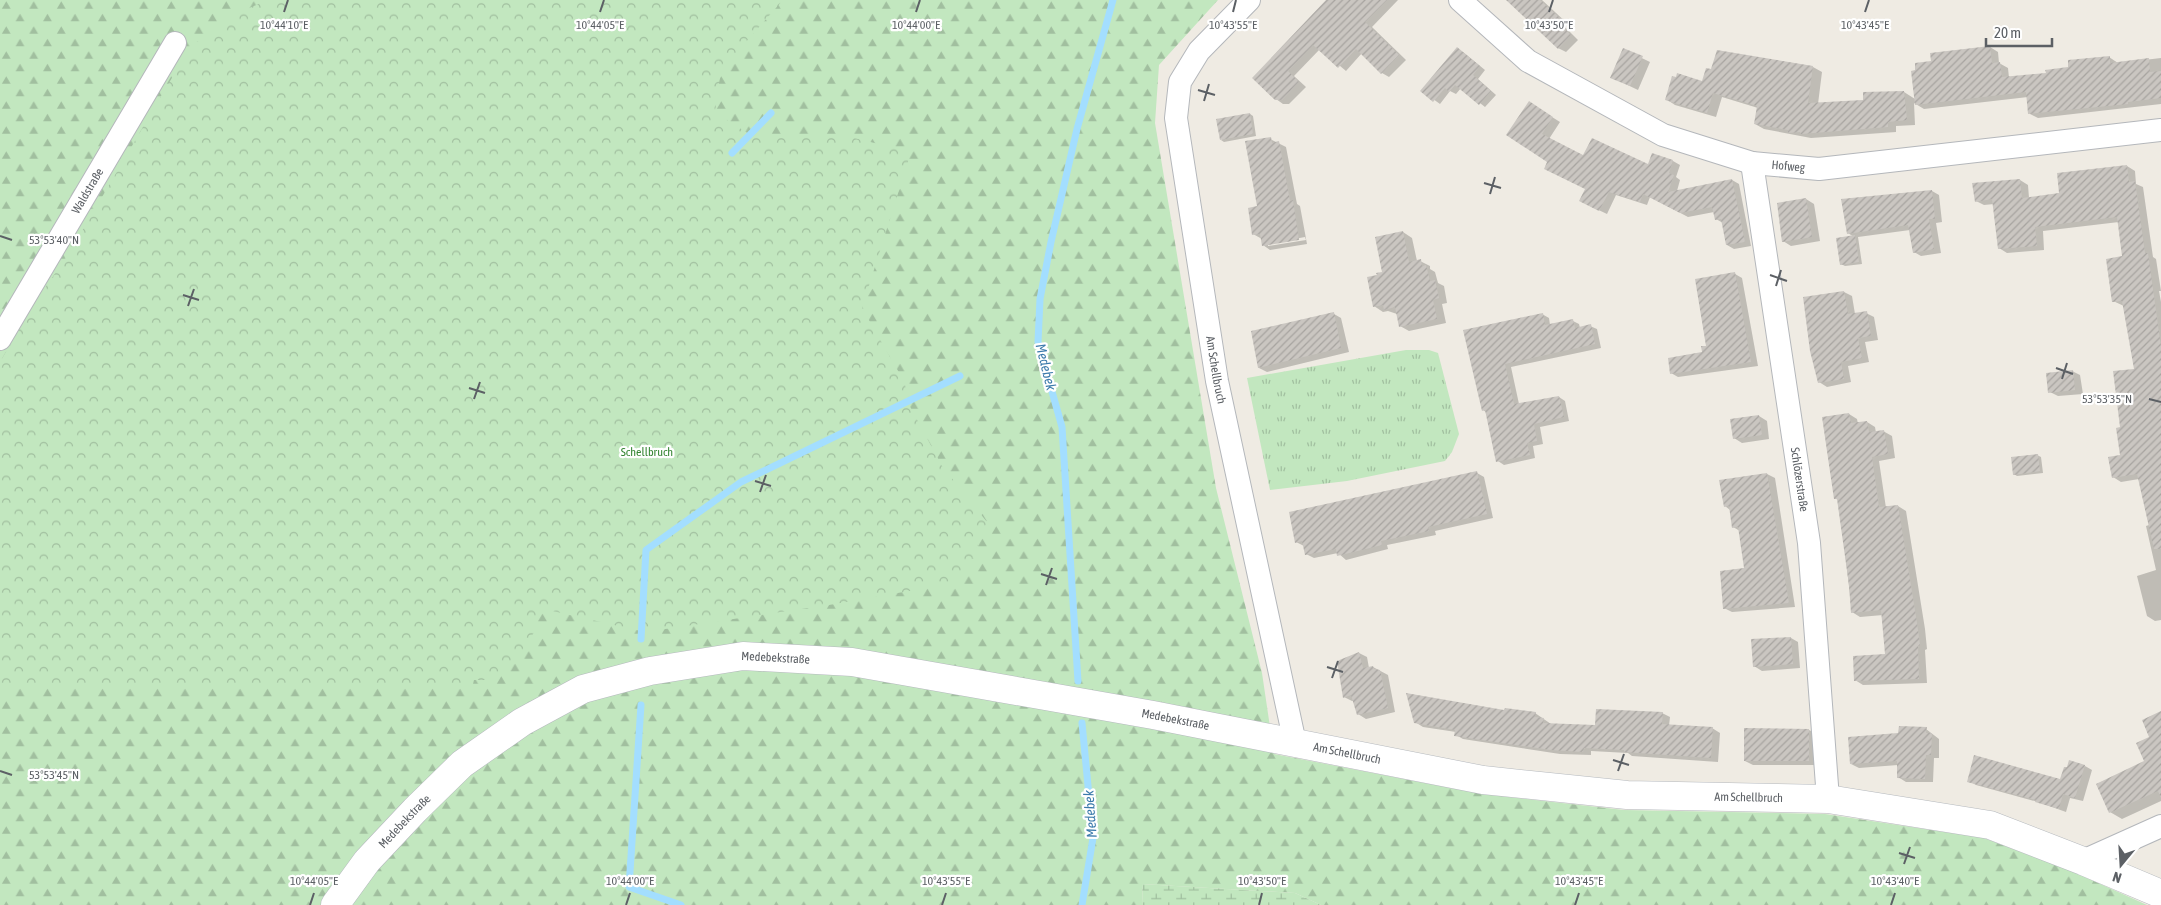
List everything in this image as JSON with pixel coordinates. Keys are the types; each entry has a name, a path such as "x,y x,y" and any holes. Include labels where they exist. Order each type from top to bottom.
{"street":[{"name":"Am Schellbruch","path":"1249,0 1199,51 1180,82 1176,118 1217,381 1295,743 1483,780 1627,795 1828,799 1990,826 2083,861 2161,894"},
{"name":"Hofweg","path":"1460,0 1528,61 1664,135 1752,162 1819,169 2161,130"},
{"name":"Waldstraße","path":"0,339 175,43"},
{"name":"Schlözerstraße","path":"1752,162 1809,543 1828,799"},
{"name":"Medebekstraße","path":"335,905 368,861 414,810 462,764 522,722 583,689 669,668 743,656 852,662 1153,714 1295,743"},
{"path":"2083,861 2161,826"}],"green space":[{"name":"Schellbruch","path":"0,0 1218,0 1159,65 1155,123 1216,488 1262,673 1274,754 1482,794 1624,810 1825,814 1984,838 2076,873 2147,905 1321,905 1295,893 1142,884 1143,905 0,905"},
{"path":"268,0 783,0 721,70 715,112 749,134 778,138 842,135 911,152 862,308 905,383 907,401 942,466 987,522 964,578 955,583 829,605 645,632 539,608 531,641 533,647 493,680 474,680 473,684 350,687 0,685 0,362 37,299 68,255 193,42 207,40 220,27 235,17"},
{"path":"1406,350 1429,350 1438,353 1459,434 1452,452 1445,461 1347,481 1270,490 1247,378"},
{"path":"1142,884 1295,893 1321,905 1143,905"}],"building":[{"path":"1326,0 1387,0 1365,22 1399,55 1381,74 1356,49 1338,68 1313,45 1288,71 1299,82 1282,100 1275,100 1252,78"},
{"path":"1506,0 1540,0 1561,19 1558,22 1571,35 1558,49"},
{"path":"1990,46 1992,63 2000,62 2002,77 2046,73 2045,70 2068,67 2068,60 2110,56 2110,63 2149,58 2150,72 2161,71 2161,98 2128,102 2128,104 2028,114 2026,92 1915,105 1911,71 1915,70 1915,63 1931,61 1930,53"},
{"path":"1457,47 1480,66 1473,75 1491,91 1479,105 1455,85 1449,92 1445,88 1433,102 1420,91"},
{"path":"1623,48 1643,56 1630,86 1610,78"},
{"path":"1717,50 1813,66 1808,103 1863,100 1863,92 1904,91 1907,120 1888,122 1888,127 1801,134 1800,132 1788,133 1788,130 1754,124 1757,106 1713,93 1707,113 1665,100 1672,76 1676,77 1677,73 1702,81 1706,68 1711,69"},
{"path":"1529,101 1553,117 1542,134 1583,155 1592,138 1648,164 1652,153 1673,160 1669,173 1674,175 1668,192 1732,179 1745,242 1726,245 1721,219 1715,220 1712,207 1680,213 1643,194 1640,202 1609,192 1599,211 1579,201 1585,189 1544,169 1547,162 1506,135"},
{"path":"1250,113 1253,134 1220,140 1216,119"},
{"path":"1271,137 1272,143 1279,141 1290,201 1293,200 1299,240 1262,246 1260,234 1252,235 1248,208 1257,206 1245,141"},
{"path":"2127,165 2129,182 2135,181 2145,253 2148,253 2161,347 2161,549 2154,549 2137,474 2112,478 2108,457 2120,455 2116,428 2120,427 2113,371 2134,369 2122,301 2112,302 2106,259 2122,256 2117,217 2035,227 2037,246 1998,249 1992,199 1975,202 1972,183 2020,179 2022,198 2059,193 2057,173"},
{"path":"1932,190 1935,219 1929,219 1934,249 1913,253 1908,225 1847,234 1841,199"},
{"path":"1806,198 1812,237 1782,242 1777,203"},
{"path":"1403,231 1409,262 1421,259 1422,266 1426,265 1430,281 1435,280 1439,298 1433,300 1437,319 1399,327 1395,307 1384,310 1383,305 1373,307 1367,277 1382,272 1375,237"},
{"path":"1855,235 1859,262 1840,265 1836,238"},
{"path":"1735,272 1751,362 1670,374 1668,358 1702,352 1701,346 1706,346 1695,279"},
{"path":"1844,291 1848,314 1867,311 1871,336 1858,338 1862,358 1841,362 1844,379 1818,383 1810,351 1803,297"},
{"path":"1334,312 1341,348 1258,368 1251,331"},
{"path":"1543,313 1545,325 1573,319 1575,328 1591,324 1595,344 1505,364 1514,404 1559,396 1564,417 1534,424 1537,441 1527,443 1530,455 1496,462 1485,410 1482,411 1463,330"},
{"path":"2073,370 2075,390 2048,393 2046,373"},
{"path":"1849,413 1851,423 1867,421 1869,432 1884,430 1888,454 1872,457 1879,507 1898,505 1920,645 1918,646 1919,679 1854,681 1853,656 1885,654 1881,610 1851,613 1837,499 1834,499 1822,417"},
{"path":"1759,415 1762,435 1733,439 1730,419"},
{"path":"2038,454 2040,471 2013,475 2011,457"},
{"path":"1477,471 1487,514 1428,527 1429,531 1381,541 1382,545 1337,556 1336,549 1305,555 1302,541 1295,543 1289,512"},
{"path":"1767,473 1789,603 1723,609 1720,571 1744,568 1738,527 1732,528 1729,506 1724,507 1719,480"},
{"path":"1791,637 1793,664 1753,667 1751,639"},
{"path":"1359,652 1363,668 1373,666 1374,669 1380,670 1388,708 1357,715 1351,695 1343,698 1337,661"},
{"path":"1406,693 1504,710 1505,708 1536,712 1535,717 1544,718 1543,723 1595,725 1596,709 1663,712 1662,724 1713,727 1711,758 1584,748 1583,752 1551,750 1454,736 1455,730 1414,723"},
{"path":"2161,711 2161,798 2158,791 2109,813 2096,784 2144,761 2136,743 2149,737 2142,720"},
{"path":"1899,726 1927,727 1926,733 1932,733 1931,755 1926,755 1925,779 1897,778 1897,761 1850,764 1848,737 1898,733"},
{"path":"1744,728 1809,729 1809,761 1744,761"},
{"path":"1974,755 2060,779 2064,767 2067,767 2069,760 2085,765 2075,798 2063,794 2059,809 2035,802 2036,800 1967,782"}],"waterway":[{"name":"Medebek","path":"1078,681 1062,427 1038,342 1040,299 1077,129 1113,0"},
{"path":"732,153 771,113"},
{"path":"641,639 646,550 741,482 960,376"},
{"path":"641,705 629,887 681,905"},
{"name":"Medebek","path":"1082,723 1093,838 1082,905"}]}
